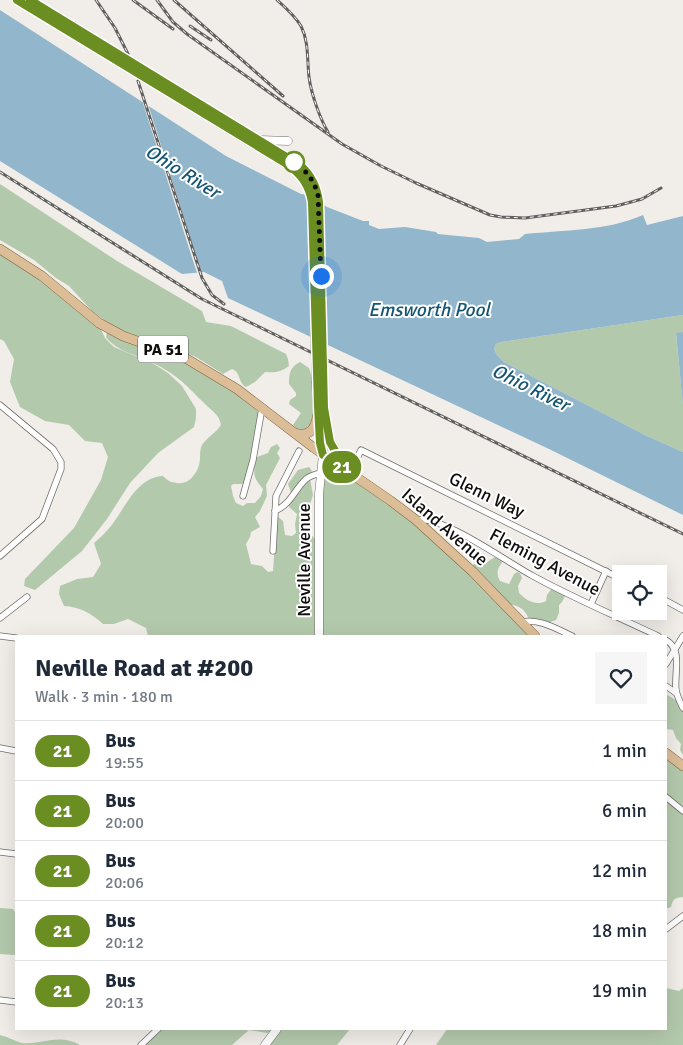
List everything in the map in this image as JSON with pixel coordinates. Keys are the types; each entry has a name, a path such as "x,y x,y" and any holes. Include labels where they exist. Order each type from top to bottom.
{"main road":[{"path":"17,0 287,164 298,173 316,202"},
{"path":"30,0 307,171 315,184 316,202"},
{"path":"259,140 288,141"},
{"name":"Neville Avenue","path":"316,202 321,411 320,443 323,455 318,525 319,635"},
{"name":"PA 51","path":"0,249 42,276 99,323 123,336 187,359 237,389 323,455"},
{"path":"290,431 297,434 309,433 315,426 321,411"},
{"path":"321,411 330,442 348,471"},
{"name":"Island Avenue","path":"323,455 416,520 473,572 534,635"},
{"path":"667,754 683,766"},
{"path":"265,1045 276,1030"}],"street":[{"path":"0,405 53,449 61,462 61,469 42,519 0,556"},
{"path":"243,496 254,460 262,408"},
{"name":"Glenn Way","path":"348,471 361,450 612,574"},
{"path":"273,551 278,491 299,451"},
{"path":"276,511 288,503 309,477 321,473"},
{"name":"Fleming Avenue","path":"416,520 430,520 463,535 533,576 656,635"},
{"path":"591,604 606,571"},
{"path":"0,618 27,598"},
{"path":"667,601 683,610"},
{"path":"522,622 532,621 544,624 570,635"},
{"path":"0,636 15,638"},
{"path":"667,662 683,636"},
{"path":"667,641 676,647 678,660 676,693 683,708"},
{"path":"667,687 676,693"},
{"path":"0,748 15,750"},
{"path":"667,798 683,811"},
{"path":"0,852 15,854"},
{"path":"667,928 683,916"},
{"path":"0,1000 15,1002"},
{"path":"141,1045 157,1030"},
{"path":"400,1045 409,1030"}],"green space":[{"path":"0,184 117,261 202,311 206,322 231,326 286,354 289,366 278,372 265,372 255,382 246,387 235,370 232,369 223,374 196,357 168,346 141,339 114,327 93,312 69,286 34,260 0,240"},
{"path":"0,251 41,277 98,323 105,338 114,347 154,364 168,373 182,386 196,409 194,427 158,453 130,483 107,519 82,551 35,590 24,586 25,579 74,528 101,480 108,457 102,443 85,441 69,425 45,421 20,407 10,382 14,359 4,341 0,339"},
{"path":"683,315 683,332 676,334 683,405 683,452 645,435 504,362 494,349 496,344 501,342"},
{"path":"107,331 186,360 254,403 259,415 256,425 257,432 247,480 242,484 233,484 231,486 236,503 243,506 247,503 255,503 261,496 263,489 254,474 257,457 268,453 271,447 277,444 280,448 277,453 280,458 266,485 267,496 255,517 260,527 251,532 246,544 251,564 262,566 268,572 273,571 277,516 283,521 285,535 292,536 296,533 297,514 289,507 292,495 288,484 298,470 309,467 312,471 309,474 313,495 308,511 310,533 317,542 318,635 148,635 146,628 128,619 114,624 103,624 85,611 64,606 59,594 60,586 77,579 93,577 101,564 94,543 111,526 132,495 146,482 154,478 163,476 171,482 177,483 188,481 199,465 202,445 221,425 216,414 180,380 161,367 128,353 106,337"},
{"path":"300,362 309,368 314,384 312,422 305,430 298,430 293,425 301,413 289,404 290,400 296,396 296,393 289,384 290,374 292,368"},
{"path":"333,472 346,473 439,542 531,635 321,635 321,493 323,477"},
{"path":"497,556 504,560 498,570 500,581 509,584 514,574 520,573 522,578 518,586 519,593 528,600 535,603 546,601 547,595 552,588 567,592 559,605 559,613 556,620 545,624 529,619 520,608 506,604 471,568 476,563 486,563"},
{"path":"667,695 677,701 678,706 683,711 683,755 680,750 681,744 673,730 667,729"},
{"path":"667,757 683,769 683,897 674,899 671,907 667,909"},
{"path":"0,908 13,909 15,912 15,955 0,954"},
{"path":"667,988 679,991 683,988 683,1045 436,1045 446,1030 667,1030"},
{"path":"158,1030 249,1030 232,1045 143,1045"},
{"path":"249,1030 274,1030 267,1033"},
{"path":"277,1030 349,1030 337,1045 266,1045"},
{"path":"0,1035 22,1043 65,1040 80,1045 0,1045"}],"water":[{"name":"Emsworth Pool","path":"0,10 226,156 301,194 311,195 327,207 363,221 369,221 369,225 379,229 405,227 436,232 438,234 479,238 487,242 519,239 525,234 600,227 643,215 647,225 683,216 683,315 501,342 496,344 494,349 504,362 645,435 683,452 683,515 549,449 228,298 222,281 204,272 182,274 0,161"},
{"path":"683,332 683,406 676,333"}],"pier":[{"path":"142,100 147,101 202,275 198,275 195,267"}],"railway":[{"path":"96,0 115,28 128,54"},
{"path":"133,0 173,29"},
{"path":"157,0 173,22 187,34 342,144 416,183 490,215 525,218 616,206 642,199 661,188"},
{"path":"174,0 283,96"},
{"path":"277,0 296,19 304,32 312,91 328,132"},
{"path":"190,26 211,40"},
{"path":"138,81 202,278 212,295 224,304"},
{"path":"0,172 202,299 683,534"}],"bus line":[{"name":"21","path":"17,0 287,164 306,184 312,202 316,383 320,443 323,455 346,470 333,450 327,434 323,384 319,202 315,184 307,171 30,0"}],"route":[{"path":"294,162 289,159 307,171 315,184 318,195 321,276"}],"water label":[{"name":"Ohio River","path":"183,171"},
{"name":"Ohio River","path":"531,387"}]}
